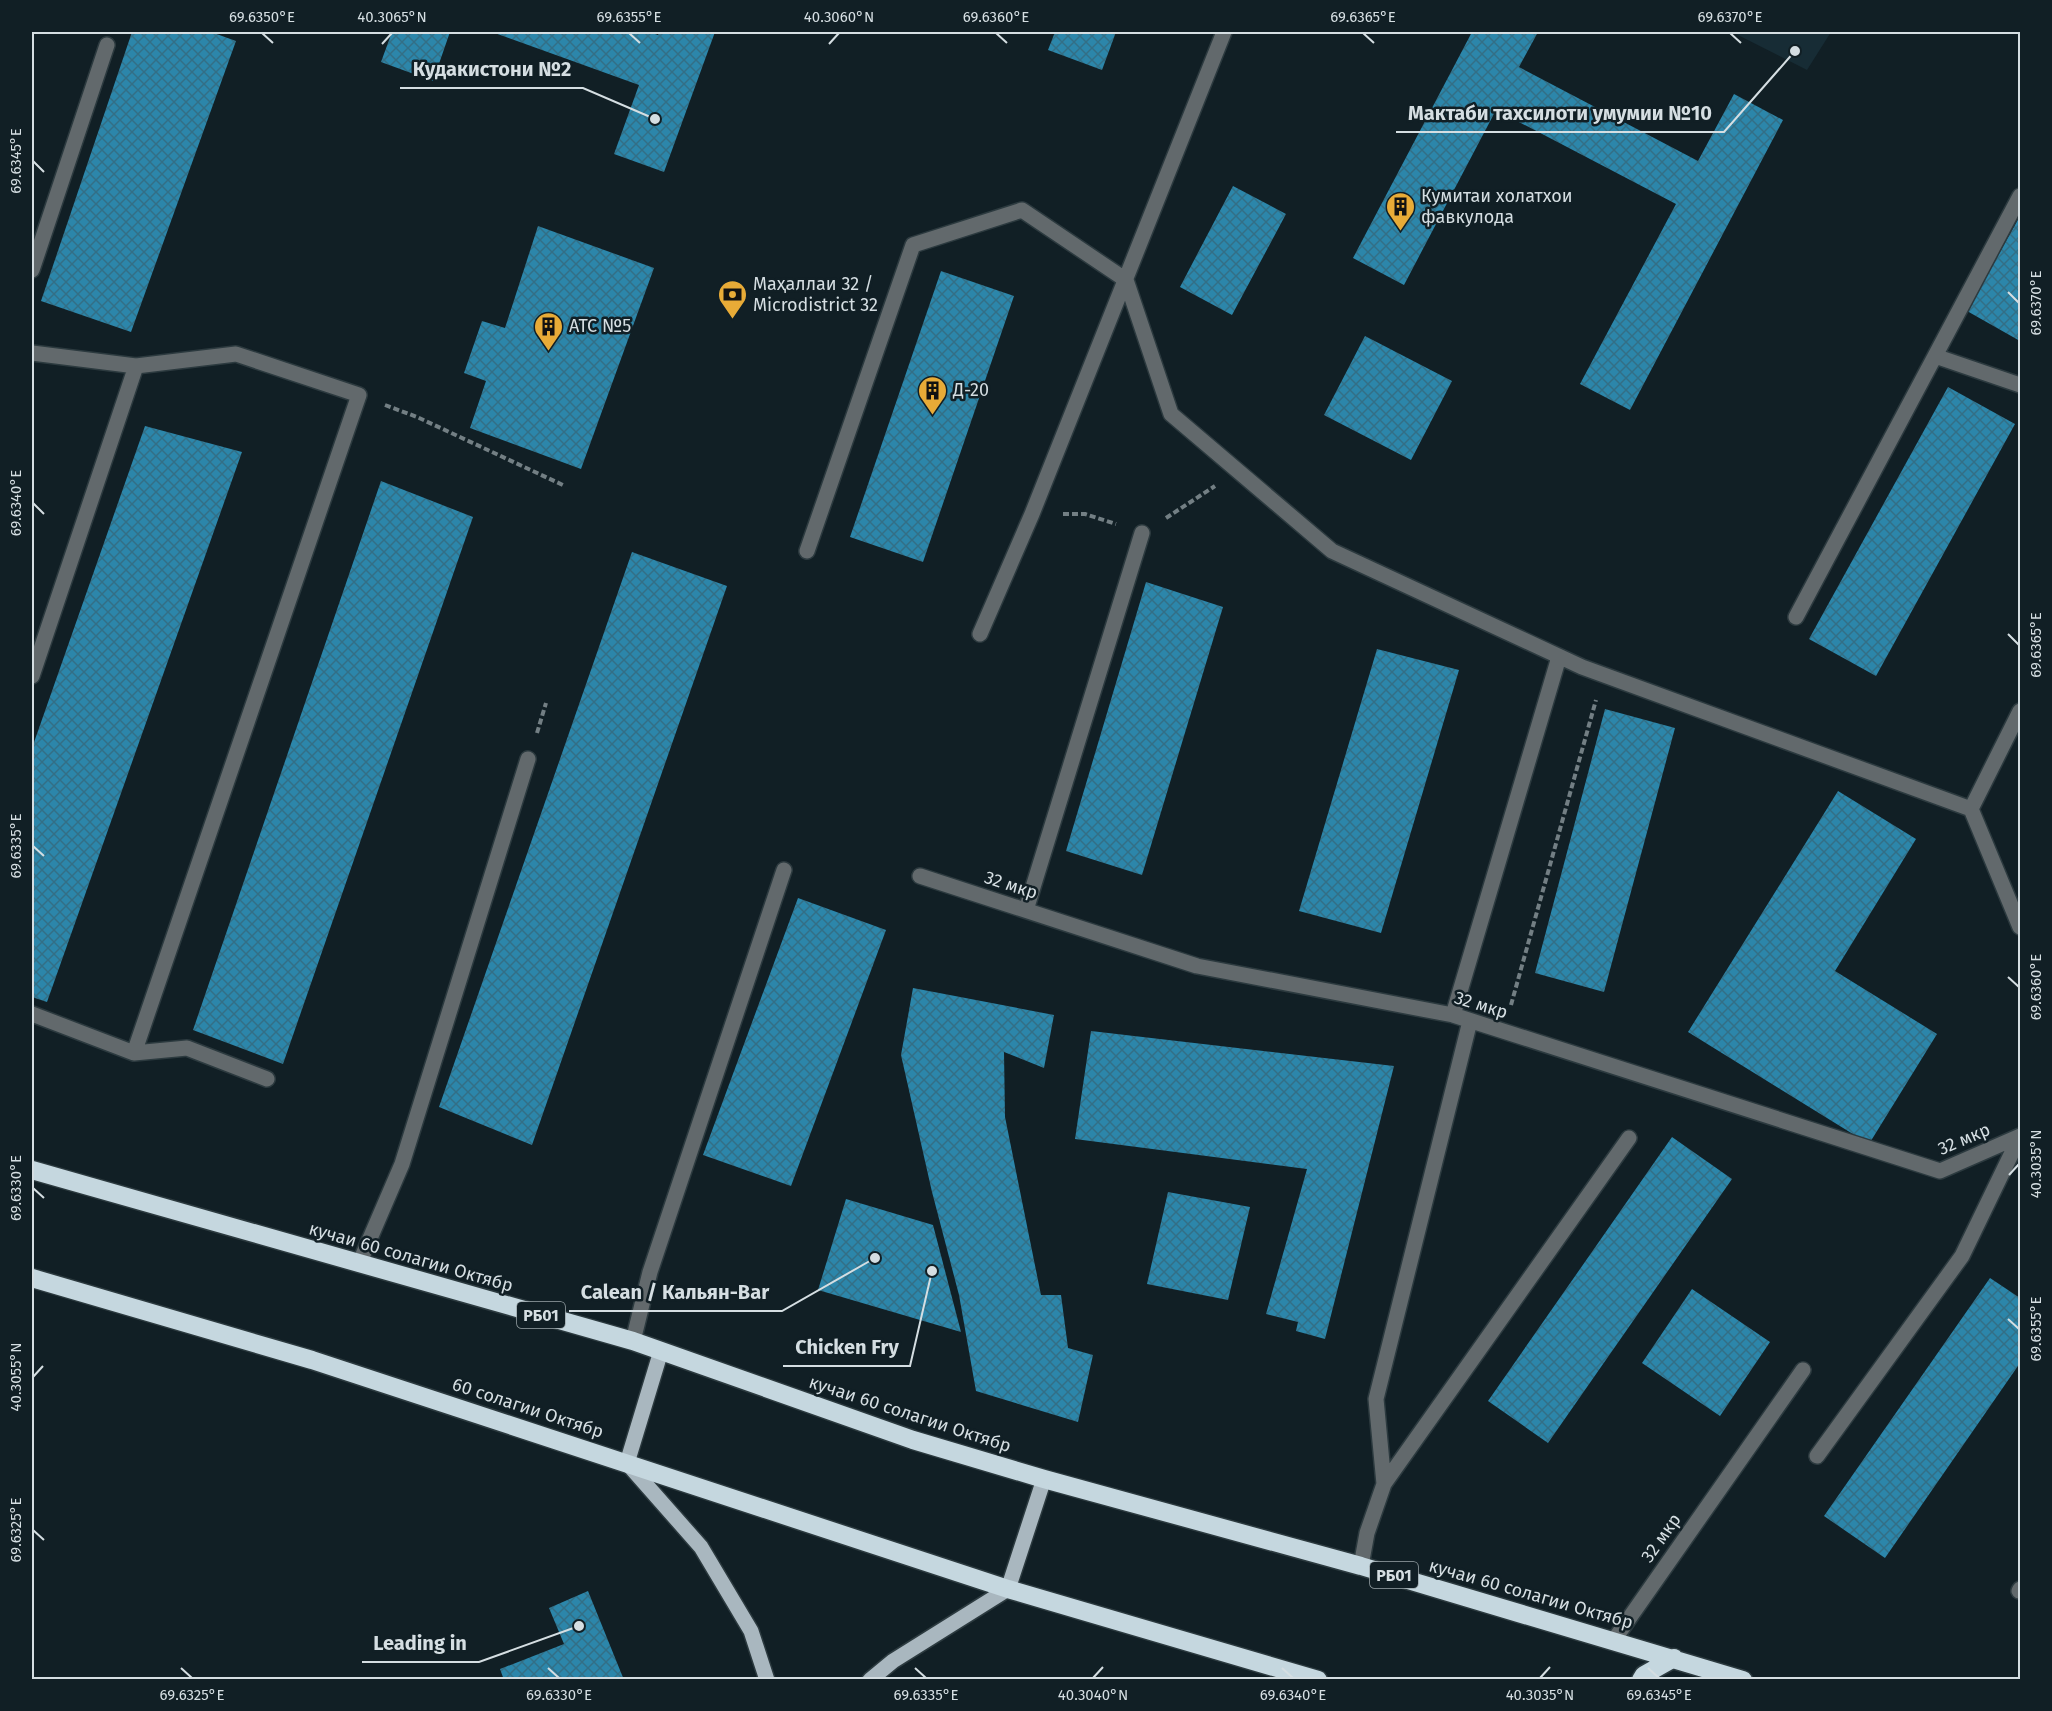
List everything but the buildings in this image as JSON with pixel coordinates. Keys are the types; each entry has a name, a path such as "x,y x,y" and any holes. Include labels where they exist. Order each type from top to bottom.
{"highway":[{"name":"кучаи 60 солагии Октябр","path":"32,1170 633,1341 914,1440 1044,1479 1360,1566 1743,1680"},
{"name":"60 солагии Октябр","path":"32,1278 312,1360 1008,1589"},
{"path":"1008,1589 1318,1680"},
{"path":"1641,1680 1644,1675 1674,1658"}],"main road":[{"path":"661,1351 627,1463 701,1547 751,1631 767,1680"},
{"path":"870,1680 893,1661 1008,1589 1044,1479"}],"street":[{"path":"980,634 1000,583 1032,514 1224,32"},
{"path":"32,270 107,45"},
{"path":"1796,617 2020,196"},
{"path":"807,551 913,245 1022,210 1126,280 1171,414 1332,551 1559,657 1971,809 2020,927"},
{"path":"32,353 136,366 236,354 359,395 134,1053"},
{"path":"1935,356 2020,385"},
{"path":"32,675 136,366"},
{"path":"1026,910 1142,533"},
{"path":"1453,1015 1559,657"},
{"path":"1971,809 2020,711"},
{"path":"359,1264 391,1192 528,759"},
{"path":"633,1341 647,1284 784,870"},
{"name":"32 мкр","path":"920,876 1197,966 1453,1015 1940,1171 2020,1136"},
{"path":"32,1014 134,1053 187,1048 267,1078"},
{"path":"1384,1484 1376,1399 1470,1021"},
{"path":"1817,1456 1962,1256 2020,1136"},
{"path":"1360,1566 1367,1533 1384,1484 1629,1138"},
{"name":"32 мкр","path":"1614,1640 1803,1370"}],"path":[{"path":"359,395 417,417 565,486"},
{"path":"1142,533 1238,471"},
{"path":"1504,1032 1604,674"}],"shaded area":[{"path":"1732,32 1831,32 1807,70"}],"place":[{"name":"Мактаби тахсилоти умумии №10","path":"1795,51"},
{"name":"Кудакистони №2","path":"655,119"},
{"name":"Кумитаи холатхои фавкулода","path":"1400,232"},
{"name":"Маҳаллаи 32 / Microdistrict 32","path":"732,320"},
{"name":"АТС №5","path":"548,352"},
{"name":"Д-20","path":"932,416"},
{"name":"Calean / Кальян-Bar","path":"875,1258"},
{"name":"Chicken Fry","path":"932,1271"},
{"name":"Leading in","path":"579,1626"}]}
